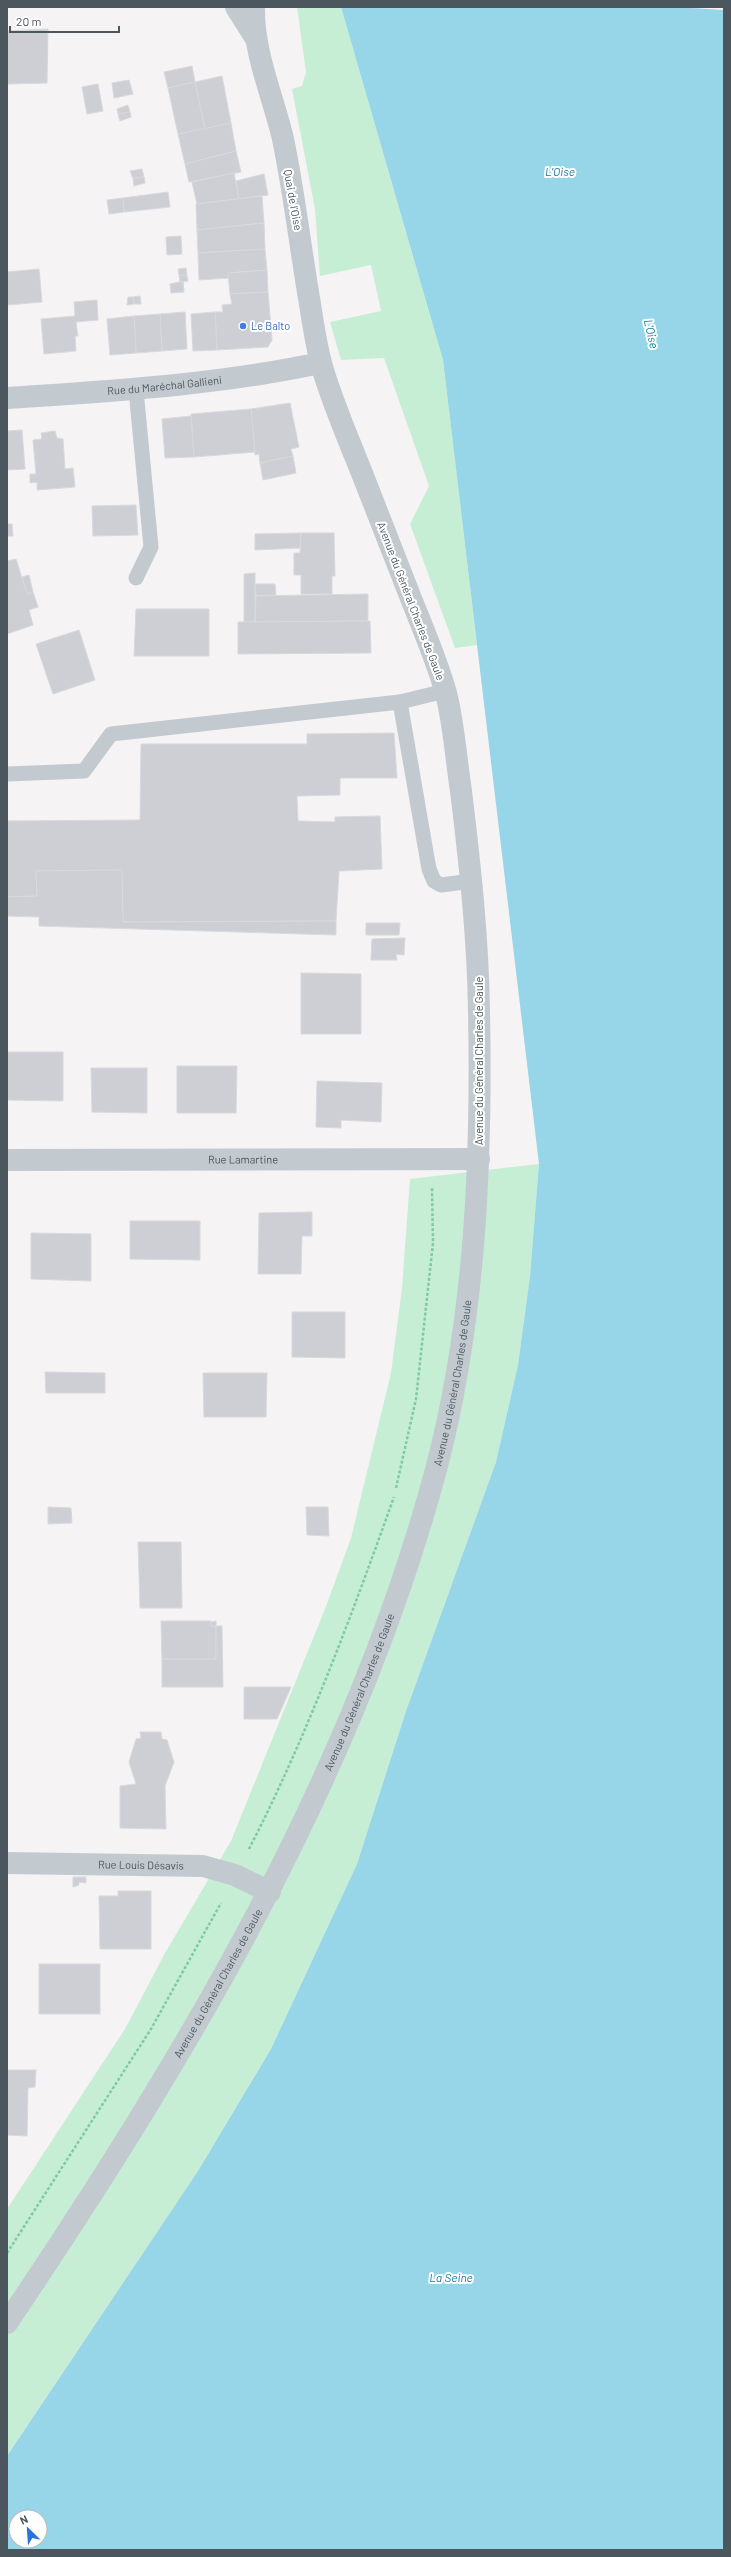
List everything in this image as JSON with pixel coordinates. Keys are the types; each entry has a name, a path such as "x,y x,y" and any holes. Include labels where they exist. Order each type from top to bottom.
{"street":[{"name":"Quai de l'Oise","path":"236,7 257,40"},
{"name":"Quai de l'Oise","path":"254,7 257,40 282,138 320,363"},
{"name":"Rue du Maréchal Gallieni","path":"7,398 136,390 276,372 320,363"},
{"name":"Avenue du Général Charles de Gaule","path":"7,2323 143,2111 242,1946 313,1804 347,1726 395,1600 438,1463 454,1382 470,1283 479,1159 478,964 472,881 454,740 445,691 436,660 341,421 320,363"},
{"name":"Rue Lamartine","path":"7,1160 479,1159"},
{"name":"Rue Louis Désavis","path":"7,1863 203,1866 235,1875 270,1892"}],"lane":[{"path":"136,390 151,547 136,578"},
{"path":"7,774 84,771 111,734 400,702 445,691"},
{"path":"400,702 429,869 434,881 441,885 472,881"}],"path":[{"path":"7,2253 151,2029 235,1875 284,1780 355,1606 395,1492 416,1399 433,1243 431,1160"}],"green space":[{"path":"297,7 341,7 443,360 477,645 455,648 410,524 429,486 384,358 341,360 330,322 381,311 371,265 320,276 315,209 292,89 302,86 306,72"},
{"path":"539,1164 530,1276 518,1365 496,1462 406,1711 357,1864 271,2049 198,2171 7,2456 7,2209 125,2029 165,1953 231,1841 325,1609 351,1538 391,1373 402,1288 410,1179"}],"water":[{"path":"341,7 724,7 724,2550 7,2550 7,2456 198,2171 271,2049 357,1864 406,1711 496,1462 518,1365 530,1276 539,1164 443,360"}],"pier":[{"path":"675,7 724,7 724,10"}],"building":[{"path":"48,29 47,83 7,84 7,31"},
{"path":"192,66 195,82 168,88 164,72"},
{"path":"222,76 231,123 205,129 195,82"},
{"path":"129,80 133,94 114,98 112,83"},
{"path":"195,82 205,129 178,134 168,88"},
{"path":"98,84 103,111 87,114 82,87"},
{"path":"128,105 130,112 118,114 117,109"},
{"path":"130,112 131,117 120,121 118,114"},
{"path":"231,123 236,151 185,164 178,134"},
{"path":"236,151 241,172 189,182 185,164"},
{"path":"142,169 144,177 133,178 130,171"},
{"path":"234,173 239,199 197,204 192,182"},
{"path":"264,174 268,195 239,199 236,181"},
{"path":"144,177 145,183 134,186 133,178"},
{"path":"168,192 170,207 124,212 123,198"},
{"path":"262,196 264,223 197,230 196,204"},
{"path":"123,198 124,212 109,214 107,200"},
{"path":"264,223 265,249 198,253 197,230"},
{"path":"181,236 182,254 167,255 166,237"},
{"path":"265,249 267,270 228,273 229,278 199,280 198,253"},
{"path":"186,268 187,276 179,275 178,269"},
{"path":"39,269 42,302 7,305 7,272"},
{"path":"267,270 268,292 230,294 228,273"},
{"path":"179,275 187,276 188,281 180,282"},
{"path":"183,281 184,292 171,293 170,284"},
{"name":"Le Balto","path":"268,292 272,340 268,347 217,350 215,312 223,312 222,305 232,304 230,294"},
{"path":"140,296 141,304 134,304 133,297"},
{"path":"128,297 133,297 134,304 127,305"},
{"path":"97,300 98,320 76,322 78,336 75,336 76,351 44,354 41,319 75,316 74,302"},
{"path":"185,312 187,349 162,351 160,314"},
{"path":"215,312 217,350 193,351 191,314"},
{"path":"160,314 162,351 136,353 134,316"},
{"path":"134,316 136,353 110,355 107,319"},
{"path":"290,403 299,447 291,449 293,456 260,463 259,454 255,455 251,409"},
{"path":"251,409 255,452 194,457 191,414"},
{"path":"191,416 194,457 165,458 162,419"},
{"path":"22,430 25,469 7,470 7,431"},
{"path":"55,431 57,438 63,439 65,469 73,468 75,487 37,490 37,482 30,483 30,474 36,474 33,440 42,439 41,433"},
{"path":"293,456 296,473 263,480 260,463"},
{"path":"136,505 138,535 93,536 92,506"},
{"path":"7,524 12,524 13,536 7,536"},
{"path":"301,533 334,533 335,576 332,576 332,594 301,594 301,575 294,575 294,553 300,553"},
{"path":"301,533 300,548 255,550 255,534"},
{"path":"16,559 27,594 33,592 38,607 29,610 33,625 7,634 7,561"},
{"path":"255,573 255,622 244,622 244,574"},
{"path":"29,575 33,592 27,594 22,577"},
{"path":"255,584 275,584 276,595 256,596"},
{"path":"368,594 368,621 255,622 256,596"},
{"path":"136,609 209,609 209,656 134,656"},
{"path":"370,621 371,653 238,654 238,622"},
{"path":"79,630 95,680 53,694 36,644"},
{"path":"394,733 397,778 340,778 340,795 297,796 298,821 335,822 335,817 380,816 382,869 339,871 336,921 123,922 122,870 36,871 37,896 7,897 7,821 140,820 141,744 307,744 307,734"},
{"path":"122,870 123,922 336,921 336,935 39,926 39,917 7,916 7,897 37,896 36,871"},
{"path":"366,923 400,923 399,935 366,935"},
{"path":"405,938 404,955 396,954 397,960 371,960 372,939"},
{"path":"301,973 361,974 361,1034 301,1034"},
{"path":"7,1052 63,1052 63,1101 7,1100"},
{"path":"177,1066 237,1066 236,1113 177,1113"},
{"path":"91,1068 147,1068 147,1113 92,1112"},
{"path":"317,1081 382,1083 381,1122 341,1120 341,1128 316,1127"},
{"path":"312,1212 312,1236 302,1236 301,1274 258,1274 259,1213"},
{"path":"130,1221 200,1221 200,1260 130,1259"},
{"path":"31,1233 91,1234 91,1281 31,1279"},
{"path":"292,1312 345,1312 345,1358 292,1357"},
{"path":"45,1372 105,1373 105,1393 46,1393"},
{"path":"203,1373 267,1373 266,1417 204,1417"},
{"path":"48,1507 71,1508 72,1523 48,1524"},
{"path":"306,1507 328,1507 329,1536 307,1535"},
{"path":"138,1542 181,1542 182,1608 140,1608"},
{"path":"161,1621 211,1621 211,1626 216,1626 216,1659 162,1659"},
{"path":"216,1621 216,1626 211,1626 211,1622"},
{"path":"216,1626 222,1626 223,1687 162,1687 162,1659 216,1659"},
{"path":"244,1687 291,1687 277,1719 244,1719"},
{"path":"140,1732 161,1732 162,1739 167,1740 174,1762 165,1786 166,1829 120,1828 120,1786 136,1784 129,1762 136,1739 141,1738"},
{"path":"73,1877 86,1877 86,1883 79,1882 79,1885 73,1887"},
{"path":"118,1891 151,1891 151,1949 100,1949 99,1896 118,1896"},
{"path":"39,1964 100,1964 100,2014 39,2014"},
{"path":"7,2070 36,2070 35,2087 28,2088 27,2136 7,2135"}],"place":[{"name":"Le Balto","path":"243,326"}],"water label":[{"name":"L’Oise","path":"560,172"},
{"name":"L'Oise","path":"651,334"},
{"name":"La Seine","path":"451,2278"}]}
